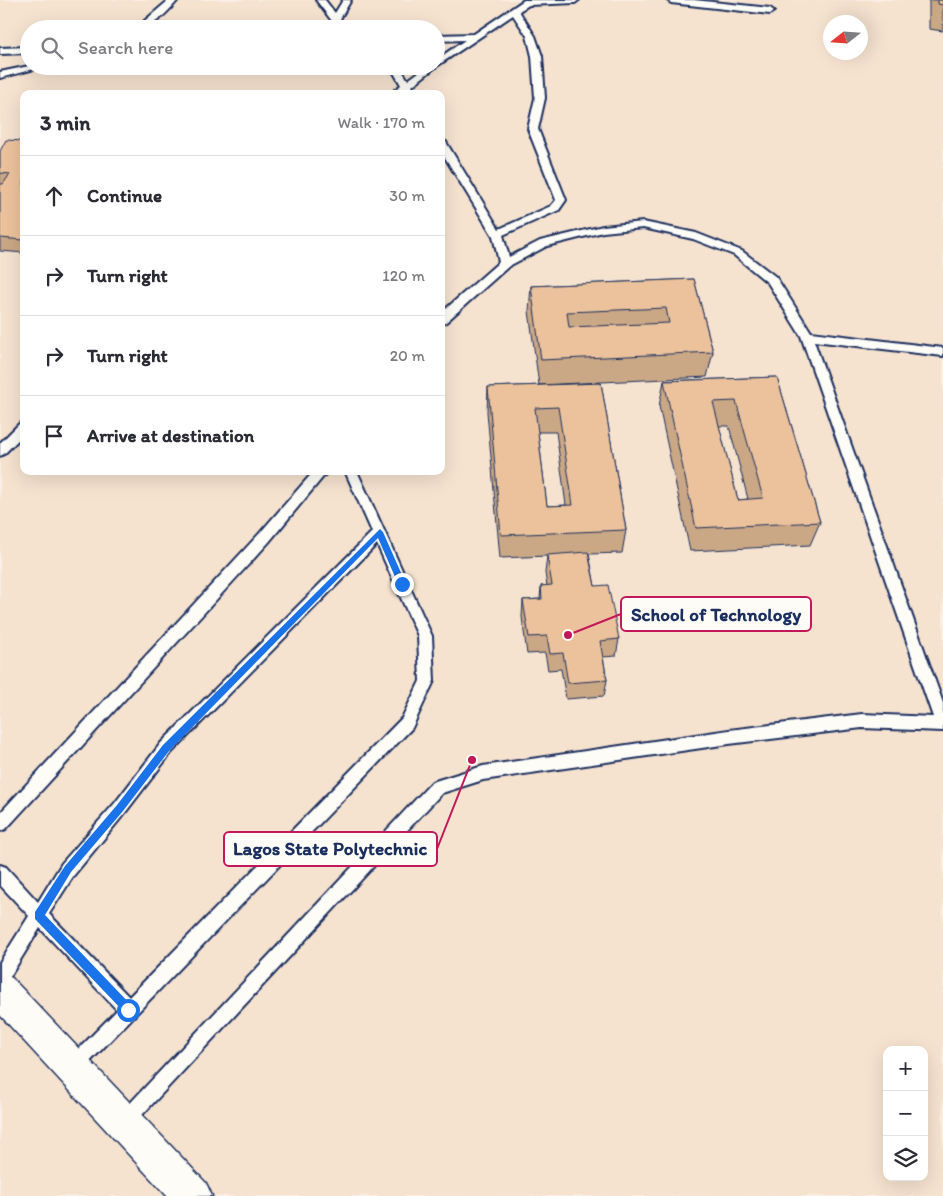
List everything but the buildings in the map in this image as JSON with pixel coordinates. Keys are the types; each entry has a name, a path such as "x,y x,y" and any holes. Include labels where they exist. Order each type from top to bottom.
{"street":[{"path":"0,990 193,1196"}],"lane":[{"path":"151,20 174,0"},
{"path":"320,0 335,19 348,0"},
{"path":"445,58 528,1 540,3 575,0"},
{"path":"671,0 770,11"},
{"path":"498,236 502,230 555,208 561,200 533,129 540,98 537,56 531,36 514,10"},
{"path":"445,38 474,37"},
{"path":"0,51 20,50"},
{"path":"0,74 20,70"},
{"path":"400,75 409,90 425,75"},
{"path":"445,149 498,236 505,264"},
{"path":"123,1122 437,788 483,773 729,737 862,721 943,724 807,336 772,280 738,254 696,236 643,225 603,229 544,243 505,264 445,316"},
{"path":"807,336 943,352"},
{"path":"0,451 20,430"},
{"path":"0,824 257,546 319,475"},
{"path":"72,1068 407,723 427,681 425,636 353,475"},
{"path":"0,977 68,869 120,808 166,748 380,532"},
{"path":"0,873 128,1010"}],"shaded area":[{"path":"0,0 943,0 943,1196 0,1196"}],"place":[{"name":"School of Technology","path":"568,635"},
{"name":"Lagos State Polytechnic","path":"472,760"}],"route":[{"path":"128,1010 39,915 68,869 120,808 166,748 380,532 402,584"}]}
